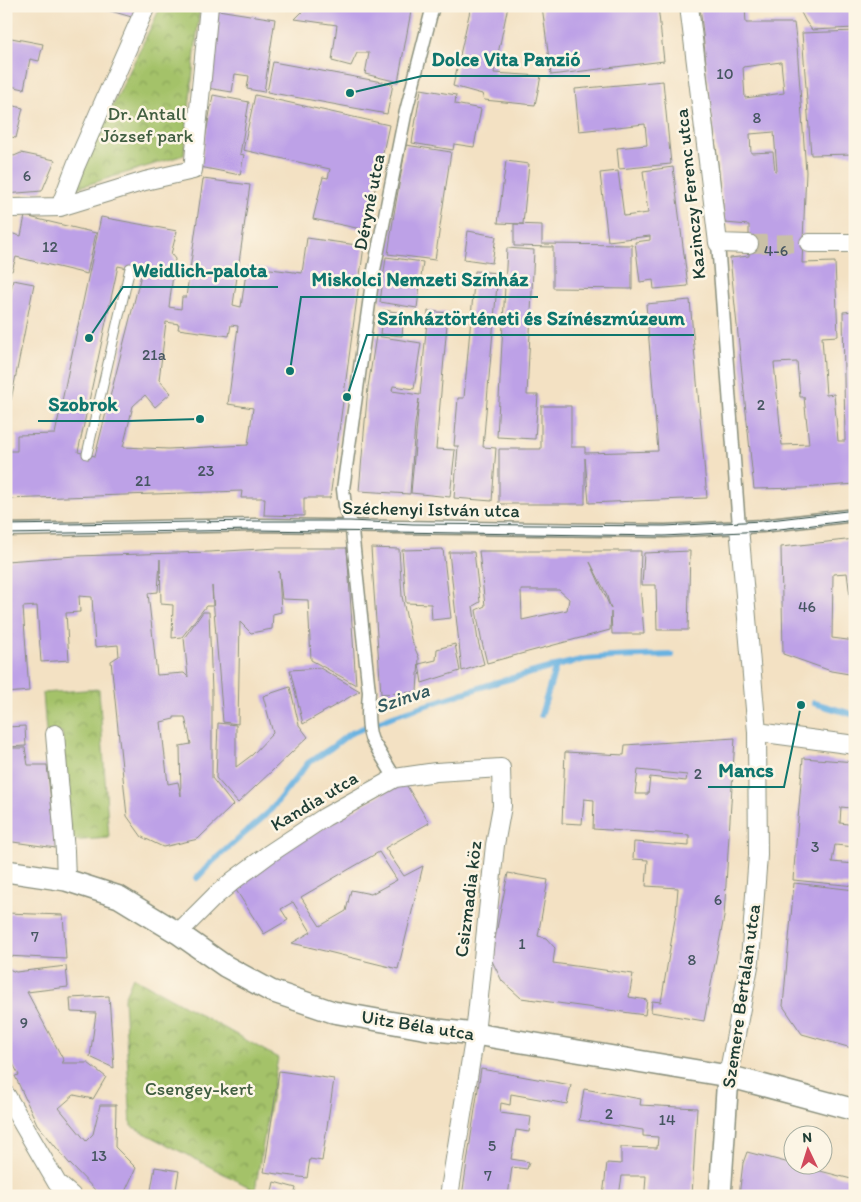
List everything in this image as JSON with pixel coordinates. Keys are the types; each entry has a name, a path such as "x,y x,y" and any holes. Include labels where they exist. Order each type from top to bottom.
{"street":[{"path":"60,207 76,165 146,6"},
{"path":"6,206 13,208 60,207 145,181 193,170 209,6"},
{"name":"Déryné utca","path":"395,778 375,745 370,741 367,710 369,692 351,526 345,506 343,489 373,274 405,115 433,6"},
{"name":"Kazinczy Ferenc utca","path":"690,6 718,243 738,527"},
{"path":"718,243 749,244"},
{"path":"810,243 855,243"},
{"name":"Széchenyi István utca","path":"6,530 256,525 655,531 762,526 855,515"},
{"name":"Szemere Bertalan utca","path":"720,1196 728,1076 750,961 758,855 757,732 738,527"},
{"path":"757,732 855,745"},
{"path":"55,734 66,880"},
{"name":"Kandia utca","path":"178,933 215,896 270,854 325,817 395,778 436,772 501,768"},
{"name":"Csizmadia köz","path":"449,1196 474,1034 495,846 502,806 501,768"},
{"name":"Uitz Béla utca","path":"6,871 66,880 119,897 178,933 225,966 271,991 333,1012 728,1076 855,1110"},
{"path":"6,1095 56,1183 72,1196"}],"lane":[{"path":"87,454 130,268"}],"green space":[{"name":"Dr. Antall József park","path":"161,6 200,6 184,155 73,189"},
{"path":"99,689 109,838 70,841 62,732 46,733 43,693"},
{"name":"Csengey-kert","path":"133,977 278,1058 255,1190 131,1126 124,998"}],"building":[{"path":"104,6 139,6 135,18 104,9"},
{"path":"308,6 412,6 398,82 365,74 369,53 357,53 351,66 332,61 337,25 295,19"},
{"path":"471,6 508,6 494,73 541,76 535,105 484,100 482,94 453,86"},
{"path":"542,6 658,6 664,61 551,75"},
{"path":"700,6 745,6 746,23 794,23 806,172 802,263 835,262 838,336 822,337 826,395 834,394 838,441 845,441 843,312 855,311 855,484 754,489 730,258 749,256 749,225 725,223","holes":["781,62 784,93 745,98 743,67","774,132 777,171 775,171 773,152 751,153 750,134","797,362 800,397 804,397 809,444 782,445 774,363"]},
{"path":"847,6 847,12 855,11 855,28 812,30 798,7"},
{"path":"218,10 275,19 264,92 247,89 249,76 235,74 232,92 207,88"},
{"path":"855,31 855,154 811,155 802,33"},
{"path":"6,37 43,44 39,61 30,59 24,89 6,85"},
{"path":"273,62 393,84 387,114 267,92"},
{"path":"663,81 671,164 619,169 617,148 647,145 645,124 579,131 575,89"},
{"path":"421,89 456,95 455,104 481,109 474,147 454,144 453,150 412,143"},
{"path":"213,95 249,102 240,154 244,155 240,175 200,167"},
{"path":"255,95 389,125 366,230 313,219 323,177 328,178 330,169 243,150"},
{"path":"6,104 23,108 16,138 6,136"},
{"path":"406,145 451,152 435,260 388,254"},
{"path":"21,153 55,160 42,191 6,194 6,154 14,156"},
{"path":"506,161 529,164 523,224 498,223"},
{"path":"673,167 688,286 654,289 653,280 640,282 635,242 650,240 650,236 608,241 600,173 618,171 624,216 648,213 643,171"},
{"path":"203,179 250,185 233,305 241,307 247,266 302,273 307,238 364,246 330,498 304,498 304,516 264,515 265,498 241,498 242,491 6,499 6,451 17,451 17,435 55,434 101,217 177,231 171,254 175,259 169,307 181,309 182,297 186,297","holes":["118,266 142,271 95,456 78,452","166,322 179,324 178,329 229,336 231,325 238,326 228,404 253,408 248,445 168,449 123,447 133,406 145,395 155,407 171,393 159,380"]},
{"path":"25,216 96,233 87,274 16,257 12,271 6,270 6,232 21,236"},
{"path":"514,224 542,225 542,244 632,245 632,289 553,288 553,247 514,246"},
{"path":"468,231 496,236 492,263 464,259"},
{"path":"507,248 534,250 527,395 538,395 535,439 497,437"},
{"path":"386,257 423,262 417,308 380,302"},
{"path":"475,271 498,273 483,447 496,448 492,501 454,498 458,446 454,446 458,398 464,398"},
{"path":"13,280 34,284 11,400 6,399 6,314"},
{"path":"690,300 707,498 589,503 585,458 585,504 499,504 499,449 541,449 541,406 571,406 571,447 585,447 585,453 658,451 646,304"},
{"path":"383,310 404,313 402,336 380,334"},
{"path":"428,311 448,313 436,449 455,450 450,497 411,493 419,399 415,424 410,494 359,491 368,387 376,336 421,343 414,389 393,386 392,391 420,395"},
{"path":"855,539 855,626 847,573 833,574 832,638 855,641 855,675 831,671 783,654 781,547"},
{"path":"278,548 347,548 356,685 311,660 308,600 282,599 279,571 281,612 273,614 272,629 251,633 240,622 238,724 223,722 212,586 213,606 206,606 182,637 172,638 173,605 161,604 160,559 158,592 148,593 157,675 184,673 188,677 184,638 203,612 209,612 212,692 212,778 233,805 198,839 163,847 142,837 127,816 111,661 119,656 118,645 95,647 92,597 79,596 80,612 66,613 69,660 41,662 37,606 23,607 29,691 6,693 6,561 76,556","holes":["174,717 185,717 191,744 180,746 181,796 178,782 168,784 161,722 174,719"]},
{"path":"371,548 399,549 402,596 411,639 419,658 417,692 381,694"},
{"path":"443,549 451,618 432,620 431,604 406,603 402,550"},
{"path":"479,551 641,551 640,584 644,634 612,634 611,612 610,630 487,663 476,610 485,606","holes":["590,562 606,593 611,609","521,590 559,590 569,599 567,610 522,620"]},
{"path":"690,551 688,630 657,630 656,585 642,585 644,553"},
{"path":"449,552 474,552 480,602 473,606 478,641 484,664 462,671"},
{"path":"455,644 460,671 422,683 419,664 436,660 437,649"},
{"path":"320,668 360,691 303,724 290,670"},
{"path":"290,687 299,725 308,737 238,803 216,778 218,723 236,725 236,767 252,755 273,733 263,696"},
{"path":"25,726 26,746 6,747 6,727"},
{"path":"735,738 724,917 704,1021 651,1012 652,1001 661,1002 676,913 678,888 646,886 648,860 633,859 634,842 689,846 689,835 593,829 594,800 584,799 582,824 562,823 565,752 624,755 625,745","holes":["638,770 687,775 686,781 650,777 648,794 635,794"]},
{"path":"6,748 25,748 28,765 47,765 56,848 6,841"},
{"path":"803,758 855,762 855,820 850,820 851,808 841,807 840,823 855,825 855,847 835,845 832,862 855,864 855,886 793,880"},
{"path":"404,781 429,823 385,848 404,876 423,866 398,969 292,943 311,932 293,902 281,909 288,920 264,934 236,890 241,887 237,880","holes":["379,852 397,880 371,894 351,890 346,911 320,926 301,897"]},
{"path":"508,873 548,880 538,936 546,938 555,948 553,963 633,974 629,997 647,1000 645,1015 521,998 502,981 491,959"},
{"path":"794,883 855,890 855,1049 802,1034 783,1006"},
{"path":"6,913 63,915 66,959 6,956"},
{"path":"66,966 68,987 27,992 64,1061 61,1063 88,1063 106,1077 93,1099 74,1095 59,1108 86,1141 93,1134 100,1105 116,1105 115,1147 136,1168 123,1196 101,1196 69,1163 37,1124 15,1076 19,1075 6,1051 6,968 16,972"},
{"path":"109,996 114,1068 90,1057 96,1013 71,1012 70,998"},
{"path":"481,1069 571,1085 567,1104 511,1094 510,1105 501,1103 500,1113 531,1117 529,1132 516,1130 511,1159 529,1162 527,1169 512,1167 508,1196 462,1196"},
{"path":"279,1071 334,1079 322,1161 310,1159 307,1178 264,1172"},
{"path":"584,1089 641,1099 640,1105 697,1108 692,1196 648,1196 645,1190 646,1176 622,1176 619,1196 603,1196 607,1163 621,1164 621,1147 657,1148 658,1137 643,1136 643,1130 579,1120"},
{"path":"747,1152 784,1162 784,1174 832,1174 855,1180 855,1196 739,1196 743,1163"},
{"path":"155,1167 179,1171 175,1196 150,1196"},
{"path":"274,1182 296,1188 294,1196 271,1196"}],"waterway":[{"name":"Szinva","path":"197,878 212,862 269,812 308,763 349,734 393,716 494,683 556,666 585,659 672,655"},
{"path":"541,715 556,666"},
{"name":"Szinva","path":"814,703 855,715"}],"tunnel":[{"path":"749,244 809,243"}],"tram line":[{"path":"6,525 350,521 413,524 665,526 762,521 855,510"},
{"path":"6,534 255,530 664,536 763,531 855,520"}],"place":[{"name":"Dolce Vita Panzió","path":"350,93"},
{"name":"Weidlich-palota","path":"89,338"},
{"name":"Miskolci Nemzeti Színház","path":"290,371"},
{"name":"Színháztörténeti és Színészmúzeum","path":"347,397"},
{"name":"Szobrok","path":"200,419"},
{"name":"Mancs","path":"801,705"}]}
